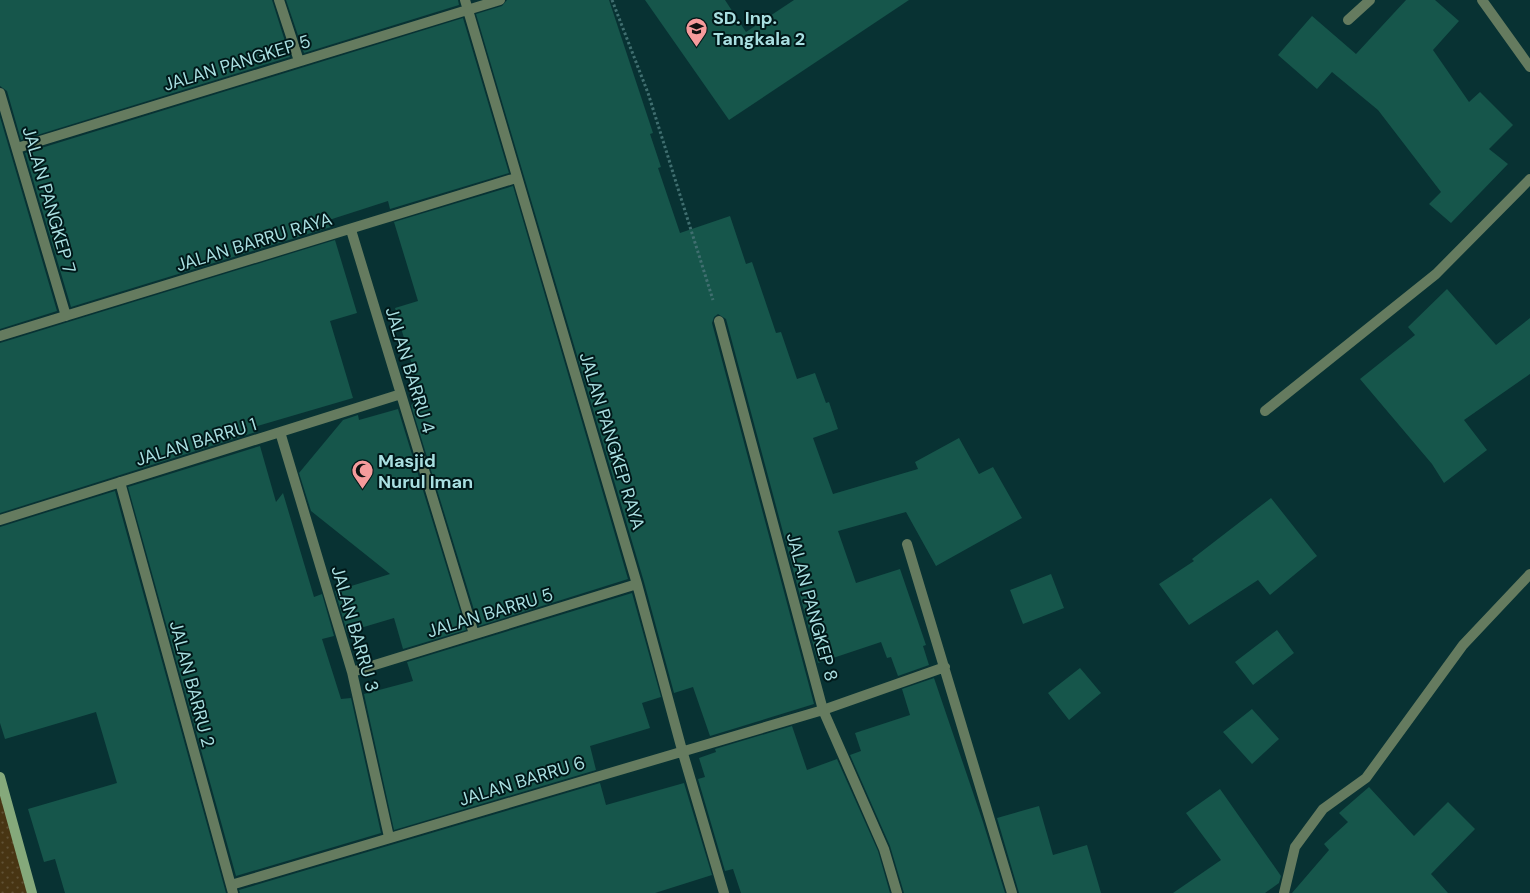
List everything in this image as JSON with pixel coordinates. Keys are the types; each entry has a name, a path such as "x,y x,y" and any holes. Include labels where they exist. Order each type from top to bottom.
{"street":[{"path":"279,0 299,61"},
{"name":"JALAN PANGKEP RAYA","path":"464,0 637,584 682,750 724,893"},
{"path":"468,11 500,0"},
{"path":"1348,20 1370,0"},
{"path":"1482,0 1530,67"},
{"name":"JALAN PANGKEP 5","path":"17,148 468,11"},
{"name":"JALAN PANGKEP 7","path":"0,93 66,316"},
{"name":"JALAN BARRU RAYA","path":"0,336 516,178"},
{"path":"1265,411 1436,274 1530,179"},
{"name":"JALAN BARRU 4","path":"350,230 474,634"},
{"name":"JALAN PANGKEP 8","path":"719,321 823,710 884,849 898,893"},
{"name":"JALAN BARRU 1","path":"0,520 401,394"},
{"name":"JALAN BARRU 3","path":"280,432 352,672 389,837"},
{"name":"JALAN BARRU 2","path":"120,482 232,889"},
{"path":"906,544 945,667 1012,893"},
{"path":"1284,893 1296,847 1323,809 1366,778 1463,645 1530,574"},
{"name":"JALAN BARRU 5","path":"352,672 637,584"},
{"name":"JALAN BARRU 6","path":"232,889 389,837 823,710 945,667"},
{"path":"0,777 32,893"}],"path":[{"path":"612,0 648,92 719,321"}],"shaded area":[{"path":"0,777 32,893 0,893"}],"building":[{"path":"0,0 272,0 290,57 21,140 7,91 0,86"},
{"path":"286,0 458,0 459,5 304,53"},
{"path":"507,0 609,0 653,133 650,134 661,167 658,168 680,233 730,216 746,264 752,262 776,333 781,332 797,379 815,373 826,403 829,402 838,429 813,438 833,494 918,469 915,462 959,438 979,474 993,467 1022,518 936,566 906,512 838,531 856,583 900,569 926,645 923,646 929,665 898,676 891,657 887,658 881,642 818,663 726,319 718,314 714,317 712,323 814,704 710,736 693,687 674,693 644,582 476,14 502,6"},
{"path":"645,0 725,0 746,32 794,0 909,0 729,120"},
{"path":"1406,0 1435,0 1459,21 1433,50 1469,102 1480,92 1513,125 1489,149 1508,164 1451,223 1429,204 1441,192 1378,110 1332,72 1317,89 1278,55 1312,16 1356,54"},
{"path":"463,18 509,173 390,209 388,201 329,220 331,227 71,307 25,153"},
{"path":"0,117 57,311 0,329"},
{"path":"513,186 628,579 479,626 411,405 415,402 406,370 413,368 395,308 418,301 394,222"},
{"path":"335,240 357,313 330,321 353,398 254,427 256,432 0,513 0,343"},
{"path":"1447,289 1496,345 1530,318 1530,374 1464,420 1487,450 1444,483 1432,464 1360,379 1415,335 1408,327"},
{"path":"398,409 466,630 403,649 394,618 347,632 335,591 390,574 311,511 299,473 343,420 358,415 359,420"},
{"path":"260,446 276,502 283,493 314,597 322,594 334,636 322,639 341,699 351,698 381,833 236,876 128,487"},
{"path":"115,491 226,893 65,893 55,859 44,862 28,809 117,783 96,712 5,739 0,723 0,527"},
{"path":"1271,498 1317,556 1270,595 1258,580 1189,625 1159,584 1194,561 1192,559"},
{"path":"1051,574 1064,608 1023,624 1010,590"},
{"path":"632,593 661,697 642,703 650,728 590,746 596,770 394,830 364,694 413,681 407,662"},
{"path":"1277,630 1294,653 1253,685 1235,662"},
{"path":"1080,668 1101,693 1069,720 1048,693"},
{"path":"934,678 1005,893 904,893 890,846 850,755 861,751 855,733 910,715 902,689"},
{"path":"1252,709 1279,739 1252,764 1223,732"},
{"path":"792,726 807,770 837,759 878,851 890,893 741,893 733,869 725,871 698,779 705,777 699,758 716,752 715,749"},
{"path":"600,783 606,805 684,783 712,875 655,893 240,893 239,890"},
{"path":"1369,787 1414,836 1448,802 1475,829 1431,874 1448,893 1292,893 1329,850 1324,844 1348,822 1339,813"},
{"path":"1220,789 1281,876 1279,883 1265,893 1173,893 1221,860 1186,813"},
{"path":"1039,806 1053,855 1087,845 1101,893 1019,893 997,818"}],"place":[{"name":"SD. Inp. Tangkala 2","path":"697,47"},
{"name":"Masjid Nurul Iman","path":"362,490"}]}
